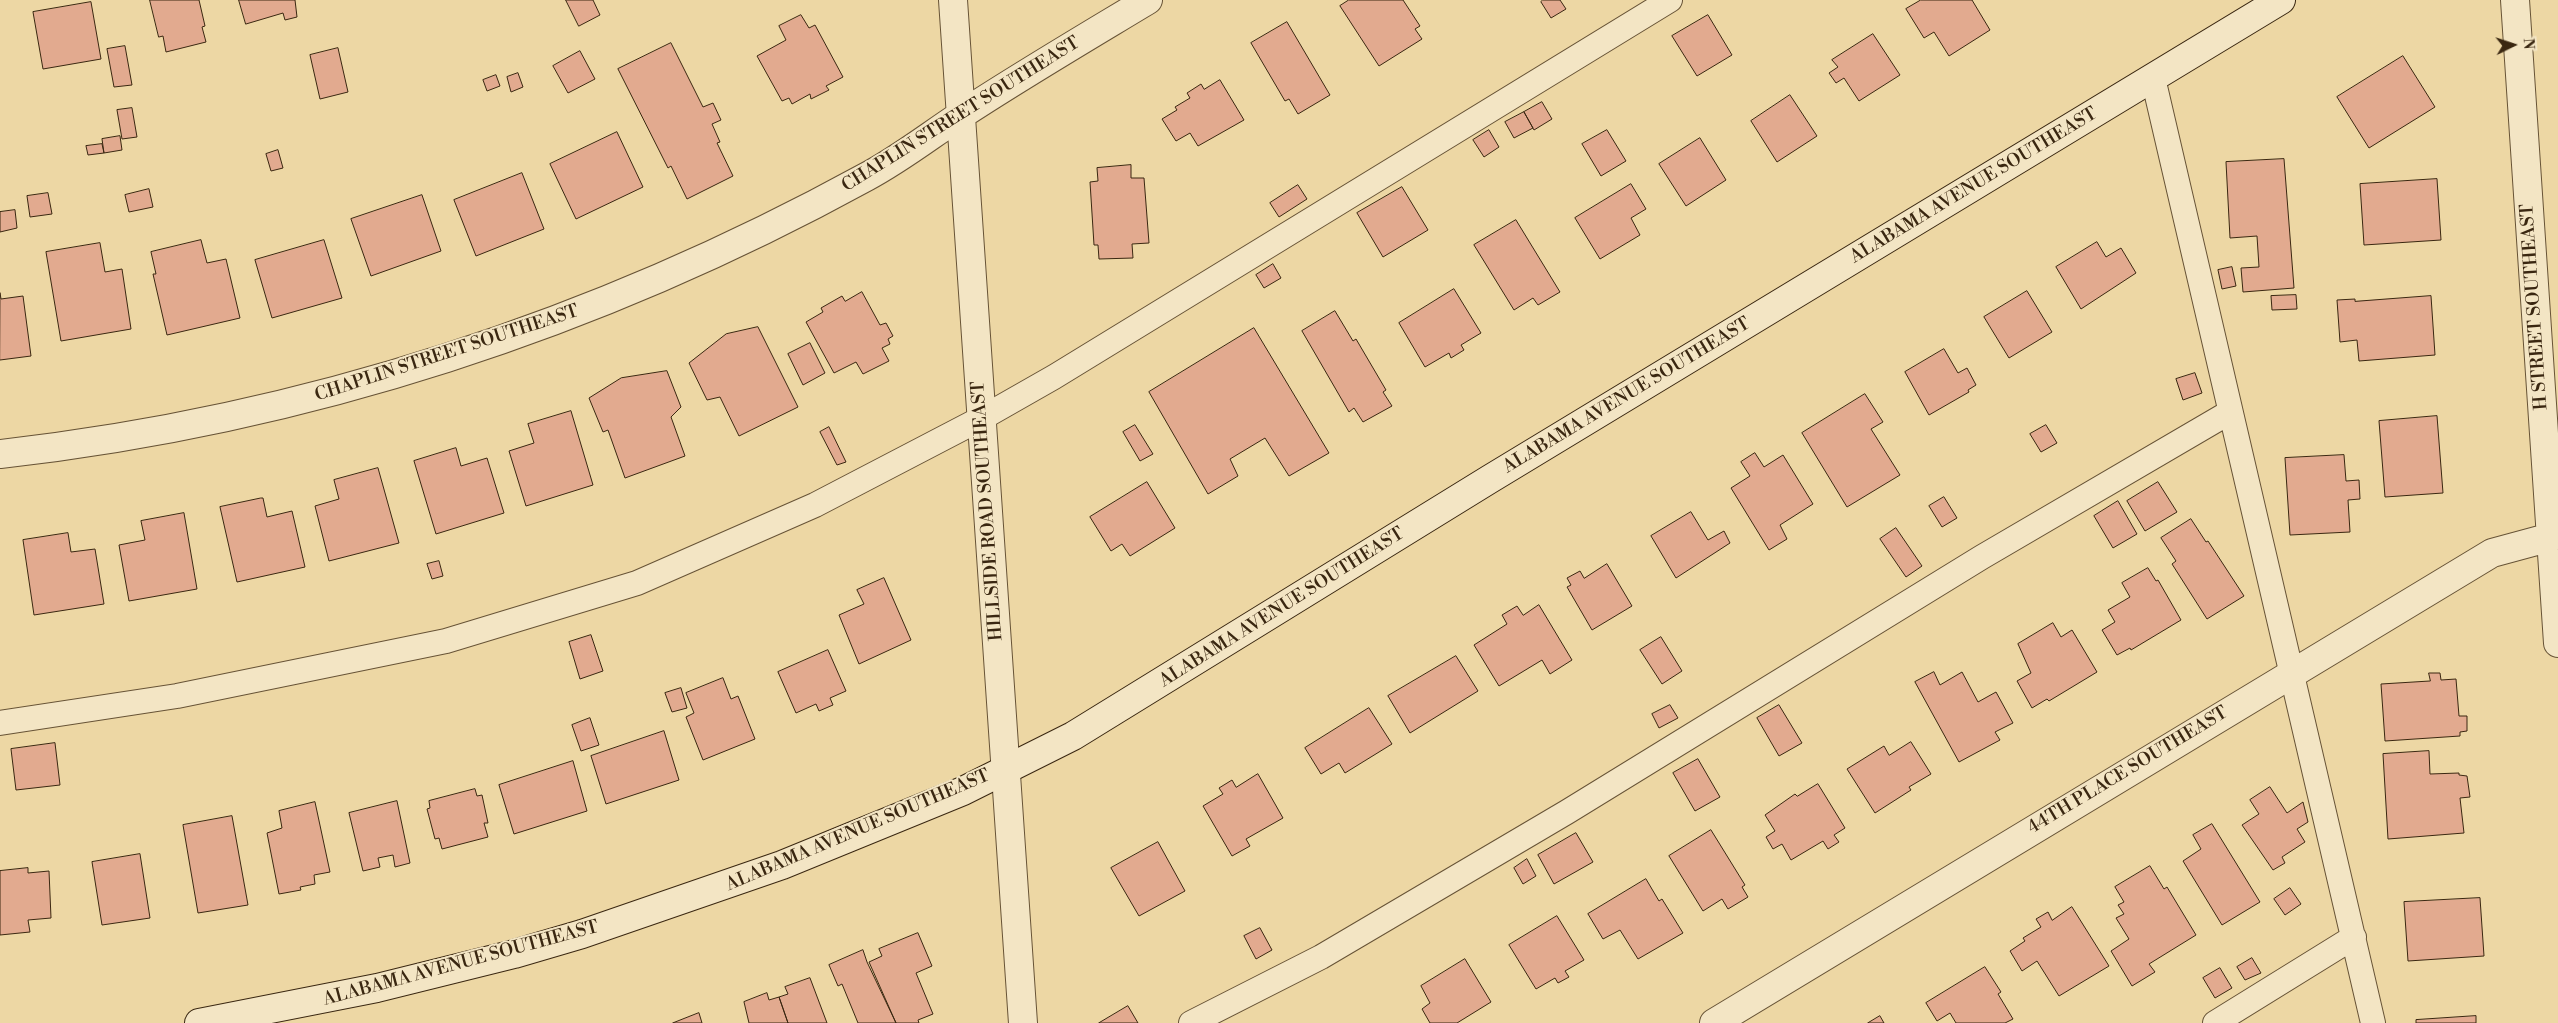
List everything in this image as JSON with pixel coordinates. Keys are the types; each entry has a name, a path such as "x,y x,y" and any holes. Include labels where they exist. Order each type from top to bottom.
{"street":[{"name":"HILLSIDE ROAD SOUTHEAST","path":"953,0 1023,1023"},
{"name":"CHAPLIN STREET SOUTHEAST","path":"0,454 120,438 268,407 402,372 534,329 677,272 742,241 884,167 960,115 1148,0"},
{"name":"ALABAMA AVENUE SOUTHEAST","path":"199,1023 377,988 514,954 582,934 782,866 959,793 1073,736 1490,479 2281,0"},
{"name":"H STREET SOUTHEAST","path":"2515,0 2558,643"},
{"name":"44TH PLACE SOUTHEAST","path":"1714,1023 2291,672 2492,553 2551,538"}],"lane":[{"path":"0,723 176,696 446,641 637,583 815,505 982,418 1054,377 1670,0"},
{"path":"2153,78 2373,1023"},
{"path":"1191,1023 1321,957 1567,812 1982,557 2230,412"},
{"path":"2214,1023 2354,937"}],"building":[{"path":"150,0 199,0 205,26 202,27 206,42 166,52 163,36 159,37"},
{"path":"239,0 295,0 297,17 285,20 283,13 246,24"},
{"path":"566,0 593,0 600,15 579,26"},
{"path":"1349,0 1403,0 1420,26 1415,29 1422,39 1379,66 1340,6"},
{"path":"1543,0 1560,0 1566,9 1551,18 1541,2"},
{"path":"1921,0 1972,0 1990,30 1949,56 1934,32 1924,38 1906,9"},
{"path":"91,2 101,59 43,69 33,12"},
{"path":"801,15 809,28 815,25 843,77 826,86 829,90 811,99 810,94 792,104 789,98 782,101 757,56 786,40 779,26"},
{"path":"1708,15 1732,55 1697,76 1672,36"},
{"path":"1287,22 1330,95 1298,114 1289,99 1285,101 1251,43"},
{"path":"1873,34 1900,75 1859,101 1844,78 1836,83 1829,73 1838,67 1832,60"},
{"path":"671,43 703,107 713,103 721,120 712,124 720,142 717,143 733,176 687,199 671,166 668,168 618,69"},
{"path":"125,46 132,85 114,87 107,49"},
{"path":"338,48 348,92 320,99 310,55"},
{"path":"580,51 595,79 568,93 553,66"},
{"path":"2403,56 2435,107 2369,148 2337,97"},
{"path":"518,73 523,87 511,92 507,77"},
{"path":"496,75 500,86 487,91 483,80"},
{"path":"1220,80 1244,120 1198,146 1190,133 1176,141 1162,119 1177,110 1175,107 1190,98 1187,93 1201,84 1204,89"},
{"path":"1790,95 1817,136 1777,162 1751,121"},
{"path":"1542,102 1552,119 1534,130 1524,112"},
{"path":"132,108 137,137 122,139 117,110"},
{"path":"1524,112 1533,128 1514,138 1505,122"},
{"path":"1489,130 1499,147 1484,157 1473,140"},
{"path":"1607,130 1626,161 1601,176 1582,144"},
{"path":"617,132 643,187 576,219 550,164"},
{"path":"120,136 122,150 104,153 102,139"},
{"path":"1700,138 1726,180 1686,206 1659,164"},
{"path":"102,144 104,153 88,155 86,146"},
{"path":"278,150 283,168 271,171 266,154"},
{"path":"2284,159 2294,288 2243,292 2241,268 2259,267 2257,236 2230,238 2226,162"},
{"path":"1131,165 1131,178 1144,178 1149,243 1132,244 1133,258 1099,259 1098,245 1094,245 1090,182 1098,181 1097,168"},
{"path":"522,173 544,229 476,256 454,200"},
{"path":"2437,179 2441,240 2364,245 2360,184"},
{"path":"1631,184 1646,209 1631,218 1640,235 1600,259 1575,218"},
{"path":"1298,185 1307,199 1279,217 1270,203"},
{"path":"1402,187 1428,230 1383,257 1357,213"},
{"path":"149,189 153,207 129,212 125,195"},
{"path":"48,193 52,214 30,217 27,196"},
{"path":"422,195 441,251 371,276 351,219"},
{"path":"15,210 17,228 0,232 0,212"},
{"path":"1516,220 1560,292 1538,305 1533,298 1514,310 1474,245"},
{"path":"201,240 207,263 226,259 240,318 167,335 153,274 156,274 151,252"},
{"path":"324,240 342,298 272,318 255,260"},
{"path":"2097,242 2106,257 2121,248 2136,273 2081,309 2056,267"},
{"path":"100,243 105,272 122,269 131,329 61,341 46,252"},
{"path":"1273,264 1281,278 1264,288 1256,275"},
{"path":"2232,267 2236,286 2222,289 2218,270"},
{"path":"1454,289 1481,333 1461,345 1464,350 1451,358 1449,353 1425,367 1399,323"},
{"path":"2027,291 2052,332 2009,358 1984,317"},
{"path":"862,292 880,325 886,323 893,336 888,339 890,344 882,348 889,361 863,374 856,362 834,373 806,322 823,312 821,308 842,296 845,301"},
{"path":"0,293 1,299 23,296 31,356 0,360"},
{"path":"2296,295 2297,309 2272,310 2271,296"},
{"path":"2431,296 2435,355 2359,361 2357,340 2340,342 2337,300 2355,299 2355,301"},
{"path":"1335,311 1353,341 1356,339 1386,390 1383,392 1392,406 1363,422 1354,408 1349,412 1302,331"},
{"path":"758,327 798,407 739,436 720,397 707,400 689,363 726,334"},
{"path":"1254,328 1329,453 1289,476 1265,438 1230,459 1238,476 1208,494 1149,392"},
{"path":"810,343 825,373 803,385 788,354"},
{"path":"1944,349 1958,373 1967,368 1976,385 1968,390 1969,392 1929,415 1905,372"},
{"path":"667,371 681,407 671,417 685,456 625,478 608,430 603,432 589,398 621,378"},
{"path":"2195,373 2202,393 2183,400 2176,379"},
{"path":"1865,394 1883,422 1871,429 1900,475 1847,507 1802,433"},
{"path":"571,411 593,485 526,506 509,451 534,443 528,424"},
{"path":"2437,416 2443,493 2385,497 2379,421"},
{"path":"1135,425 1153,454 1140,461 1123,432"},
{"path":"2046,425 2057,443 2041,452 2030,434"},
{"path":"829,427 846,462 837,465 820,432"},
{"path":"456,448 461,466 487,458 504,513 436,534 414,461"},
{"path":"1755,453 1764,467 1783,455 1813,504 1780,525 1787,539 1769,550 1731,488 1750,476 1741,462"},
{"path":"2344,455 2346,481 2359,480 2360,499 2348,500 2350,532 2290,535 2285,458"},
{"path":"378,468 399,543 329,561 315,506 339,499 334,480"},
{"path":"1147,482 1175,528 1130,556 1122,544 1111,551 1090,517"},
{"path":"2158,482 2177,512 2145,531 2127,501"},
{"path":"1944,497 1957,518 1942,527 1929,506"},
{"path":"263,498 267,517 292,511 305,567 237,582 220,507"},
{"path":"2118,501 2137,534 2113,548 2094,516"},
{"path":"1691,512 1708,540 1724,531 1730,543 1676,578 1651,536"},
{"path":"184,513 197,589 129,601 119,545 145,540 141,521"},
{"path":"2191,519 2206,542 2208,541 2244,596 2207,619 2172,564 2176,561 2161,538"},
{"path":"1896,528 1922,566 1906,577 1880,539"},
{"path":"68,533 71,552 95,549 104,604 34,615 23,540"},
{"path":"439,561 443,576 432,579 427,564"},
{"path":"1607,564 1632,606 1592,630 1567,587 1571,585 1567,578 1580,571 1584,578"},
{"path":"2148,568 2156,581 2158,580 2181,620 2131,650 2130,648 2117,655 2102,630 2115,622 2108,610 2130,597 2122,583"},
{"path":"884,578 911,640 859,664 839,615 864,604 857,590"},
{"path":"1539,605 1572,660 1550,674 1542,660 1499,686 1474,645 1507,624 1502,615 1517,606 1523,615"},
{"path":"2053,623 2061,637 2072,630 2097,672 2049,701 2047,699 2032,708 2017,681 2031,673 2018,644"},
{"path":"591,635 603,671 580,679 569,642"},
{"path":"1661,637 1682,671 1662,684 1640,650"},
{"path":"828,650 846,691 830,698 833,705 819,711 816,704 796,713 778,672"},
{"path":"1456,656 1478,691 1410,733 1388,696"},
{"path":"1934,672 1940,685 1962,672 1978,702 1996,692 2013,723 1995,732 2000,740 1959,762 1915,682"},
{"path":"2429,673 2440,673 2441,680 2456,679 2459,716 2467,716 2467,731 2460,732 2460,736 2385,741 2381,684 2430,681"},
{"path":"723,678 731,699 738,696 755,739 703,760 686,717 694,713 686,693"},
{"path":"681,688 687,708 672,712 665,693"},
{"path":"1670,705 1678,718 1659,728 1652,714"},
{"path":"1779,705 1802,743 1779,756 1757,718"},
{"path":"1369,708 1392,744 1345,773 1339,763 1321,774 1305,748"},
{"path":"590,718 599,745 581,751 572,725"},
{"path":"664,731 679,780 606,804 591,756"},
{"path":"1911,742 1931,774 1909,787 1911,790 1875,813 1847,769 1884,746 1889,755"},
{"path":"55,743 60,785 16,790 11,749"},
{"path":"2429,751 2430,774 2459,773 2459,775 2467,776 2470,797 2460,798 2464,833 2388,839 2383,754"},
{"path":"1698,759 1720,797 1695,811 1673,773"},
{"path":"573,761 587,811 514,834 499,785"},
{"path":"1258,774 1283,818 1246,839 1250,846 1232,856 1203,806 1223,794 1219,788 1232,780 1236,787"},
{"path":"1818,784 1845,828 1834,835 1839,842 1828,849 1823,841 1791,860 1782,844 1773,849 1766,837 1775,831 1765,815 1795,794 1797,796"},
{"path":"2270,787 2287,813 2303,802 2308,822 2297,829 2305,842 2282,857 2285,863 2273,870 2242,825 2259,814 2250,800"},
{"path":"475,789 477,796 482,795 488,823 484,823 488,837 442,849 439,838 435,839 427,809 430,808 429,801"},
{"path":"397,801 410,863 395,867 393,855 378,858 380,867 363,871 349,813"},
{"path":"315,802 330,872 314,875 315,884 300,887 301,890 279,894 267,833 282,828 279,811"},
{"path":"232,816 248,905 198,913 183,825"},
{"path":"2212,824 2260,902 2222,925 2183,861 2201,849 2193,835"},
{"path":"1711,830 1745,885 1742,887 1748,897 1728,909 1722,899 1703,911 1669,856"},
{"path":"1576,833 1593,862 1554,884 1538,855"},
{"path":"1158,842 1185,891 1139,916 1111,868"},
{"path":"140,854 150,918 102,925 92,862"},
{"path":"1527,859 1536,876 1523,884 1514,868"},
{"path":"2150,866 2164,889 2167,887 2196,935 2149,964 2155,972 2132,986 2111,951 2129,939 2116,918 2124,914 2118,905 2124,902 2115,887"},
{"path":"28,868 28,873 49,871 51,918 28,920 30,932 0,935 0,871"},
{"path":"1646,879 1659,901 1662,899 1683,933 1638,959 1620,930 1603,939 1588,914"},
{"path":"2290,888 2301,904 2285,915 2274,899"},
{"path":"2480,898 2484,956 2408,961 2404,902"},
{"path":"2072,907 2109,966 2059,996 2037,961 2022,971 2010,951 2025,941 2023,938 2041,927 2036,919 2048,912 2052,920"},
{"path":"1557,916 1584,960 1565,971 1569,977 1558,983 1555,978 1536,989 1509,945"},
{"path":"1260,928 1272,950 1256,959 1244,936"},
{"path":"918,933 932,966 916,973 933,1014 918,1020 919,1023 896,1023 869,962 882,956 879,949"},
{"path":"863,950 896,1023 858,1023 842,984 838,986 829,965"},
{"path":"2252,958 2261,973 2245,980 2237,967"},
{"path":"1465,959 1491,1002 1457,1023 1430,1023 1422,1009 1430,1003 1421,986"},
{"path":"1985,967 2001,992 1998,994 2013,1019 2005,1023 1956,1023 1950,1013 1937,1021 1926,1003"},
{"path":"2220,968 2232,988 2215,998 2203,978"},
{"path":"810,978 827,1023 788,1023 779,997 788,994 785,987"},
{"path":"767,993 769,1000 779,997 788,1023 749,1023 744,1002"},
{"path":"1128,1006 1138,1023 1099,1023"},
{"path":"699,1013 702,1023 673,1023"},
{"path":"1880,1016 1884,1023 1868,1023"},
{"path":"2476,1016 2476,1023 2416,1023 2416,1020"}]}
